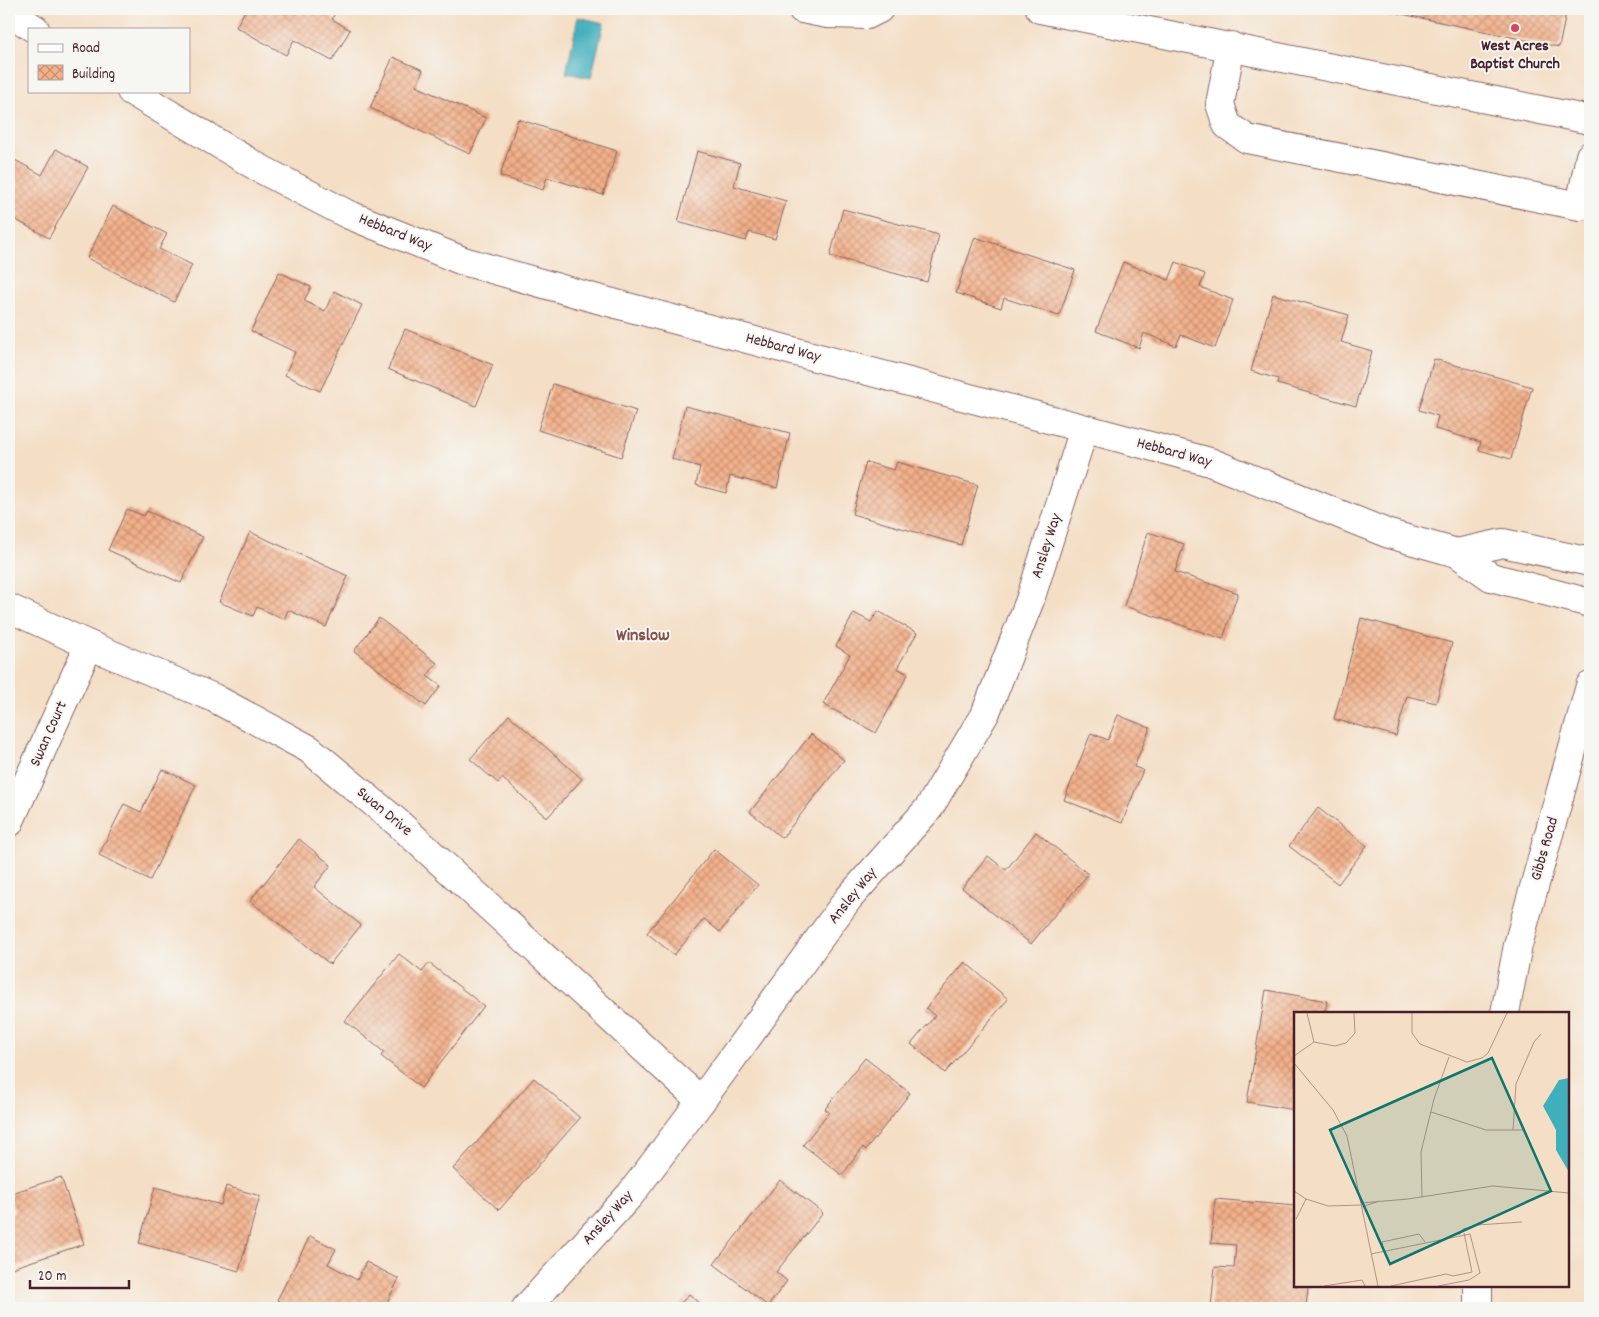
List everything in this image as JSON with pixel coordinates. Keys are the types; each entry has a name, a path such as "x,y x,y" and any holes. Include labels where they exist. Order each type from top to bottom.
{"street":[{"path":"802,9 827,14 867,15 879,9"},
{"path":"1040,9 1231,46 1590,120"},
{"path":"1231,46 1220,104 1227,125 1247,139 1580,206 1590,156"},
{"name":"Hebbard Way","path":"133,92 259,168 347,214 463,261 1210,462 1389,534 1457,553 1491,577 1590,602"},
{"name":"Ansley Way","path":"526,1308 630,1195 701,1102 848,899 929,808 986,712 1030,600 1084,429"},
{"name":"Hebbard Way","path":"1457,553 1503,543 1590,562"},
{"name":"Swan Drive","path":"9,608 89,645 214,698 309,749 398,823 701,1102"},
{"name":"Swan Court","path":"9,824 89,645"},
{"name":"Gibbs Road","path":"1506,1012 1518,945 1590,686"},
{"path":"1478,1287 1478,1308"}],"water":[{"path":"578,17 604,23 591,78 566,73"}],"building":[{"path":"246,9 337,9 332,19 350,30 332,61 294,40 286,55 236,27"},
{"name":"West Acres Baptist Church","path":"1378,9 1567,9 1559,47"},
{"path":"393,57 423,70 416,86 486,118 470,154 370,108"},
{"path":"518,119 617,151 603,195 547,177 543,190 500,176"},
{"path":"56,149 88,167 49,238 9,216 9,172 15,160 42,175"},
{"path":"697,151 740,163 734,186 786,201 775,239 749,232 746,241 678,222"},
{"path":"113,206 167,234 159,249 192,265 174,302 87,258"},
{"path":"843,209 939,235 927,282 830,256"},
{"path":"975,237 1075,270 1059,316 1004,298 1001,308 956,293"},
{"path":"1123,262 1169,280 1176,262 1205,274 1200,287 1233,300 1215,348 1181,335 1176,346 1144,333 1139,348 1096,331"},
{"path":"279,272 311,287 304,301 325,311 334,291 362,305 320,391 285,375 295,352 251,331"},
{"path":"1273,294 1349,315 1341,342 1372,351 1356,406 1277,384 1278,379 1251,371"},
{"path":"405,329 493,365 476,406 388,369"},
{"path":"1434,359 1532,387 1511,459 1479,450 1481,442 1435,429 1438,416 1419,410"},
{"path":"553,384 636,411 621,457 538,430"},
{"path":"685,406 790,433 777,488 730,476 726,493 696,485 700,467 672,459"},
{"path":"866,462 894,470 897,462 978,485 961,545 852,514"},
{"path":"127,509 144,516 147,511 203,537 181,583 108,550"},
{"path":"250,532 348,576 326,627 288,610 284,619 257,607 253,616 219,602"},
{"path":"1148,532 1184,544 1175,572 1238,593 1223,639 1124,606"},
{"path":"878,611 917,633 897,668 908,674 876,733 823,704 850,655 836,646 854,613 871,622"},
{"path":"379,618 437,663 427,676 441,686 426,706 354,651"},
{"path":"1361,618 1452,643 1436,703 1407,696 1396,736 1334,719"},
{"path":"509,715 582,779 547,818 502,778 498,783 470,759"},
{"path":"1118,715 1150,728 1134,767 1143,770 1122,823 1064,800 1091,733 1108,740"},
{"path":"811,734 844,760 782,838 750,812"},
{"path":"162,769 196,785 150,880 99,855 124,804 141,812"},
{"path":"1318,808 1367,846 1338,884 1289,846"},
{"path":"1036,832 1088,874 1031,944 962,888 988,856 1006,870"},
{"path":"299,839 331,865 314,887 361,925 330,964 250,901"},
{"path":"714,849 758,885 720,932 704,919 674,955 647,933"},
{"path":"399,954 422,972 429,963 484,1006 421,1088 381,1056 384,1052 345,1021"},
{"path":"965,962 1008,999 945,1073 911,1044 935,1016 926,1008"},
{"path":"1266,990 1327,1001 1325,1012 1294,1012 1294,1110 1247,1102"},
{"path":"865,1058 910,1093 866,1150 863,1147 842,1175 803,1145 829,1112 825,1109"},
{"path":"534,1078 580,1118 499,1210 453,1169"},
{"path":"61,1177 84,1244 9,1269 9,1215 15,1213 9,1194"},
{"path":"780,1180 823,1213 776,1272 787,1281 768,1306 714,1264"},
{"path":"226,1186 260,1196 239,1271 139,1243 155,1187 221,1205"},
{"path":"1215,1199 1294,1206 1294,1287 1308,1287 1306,1308 1211,1307 1215,1267 1234,1268 1236,1245 1211,1243"},
{"path":"310,1236 336,1249 328,1264 357,1280 366,1262 399,1279 387,1302 398,1308 292,1308 277,1300"},
{"path":"689,1294 706,1308 677,1308"}],"place":[{"name":"West Acres Baptist Church","path":"1515,28"}],"district":[{"name":"Winslow","path":"643,636"}]}
